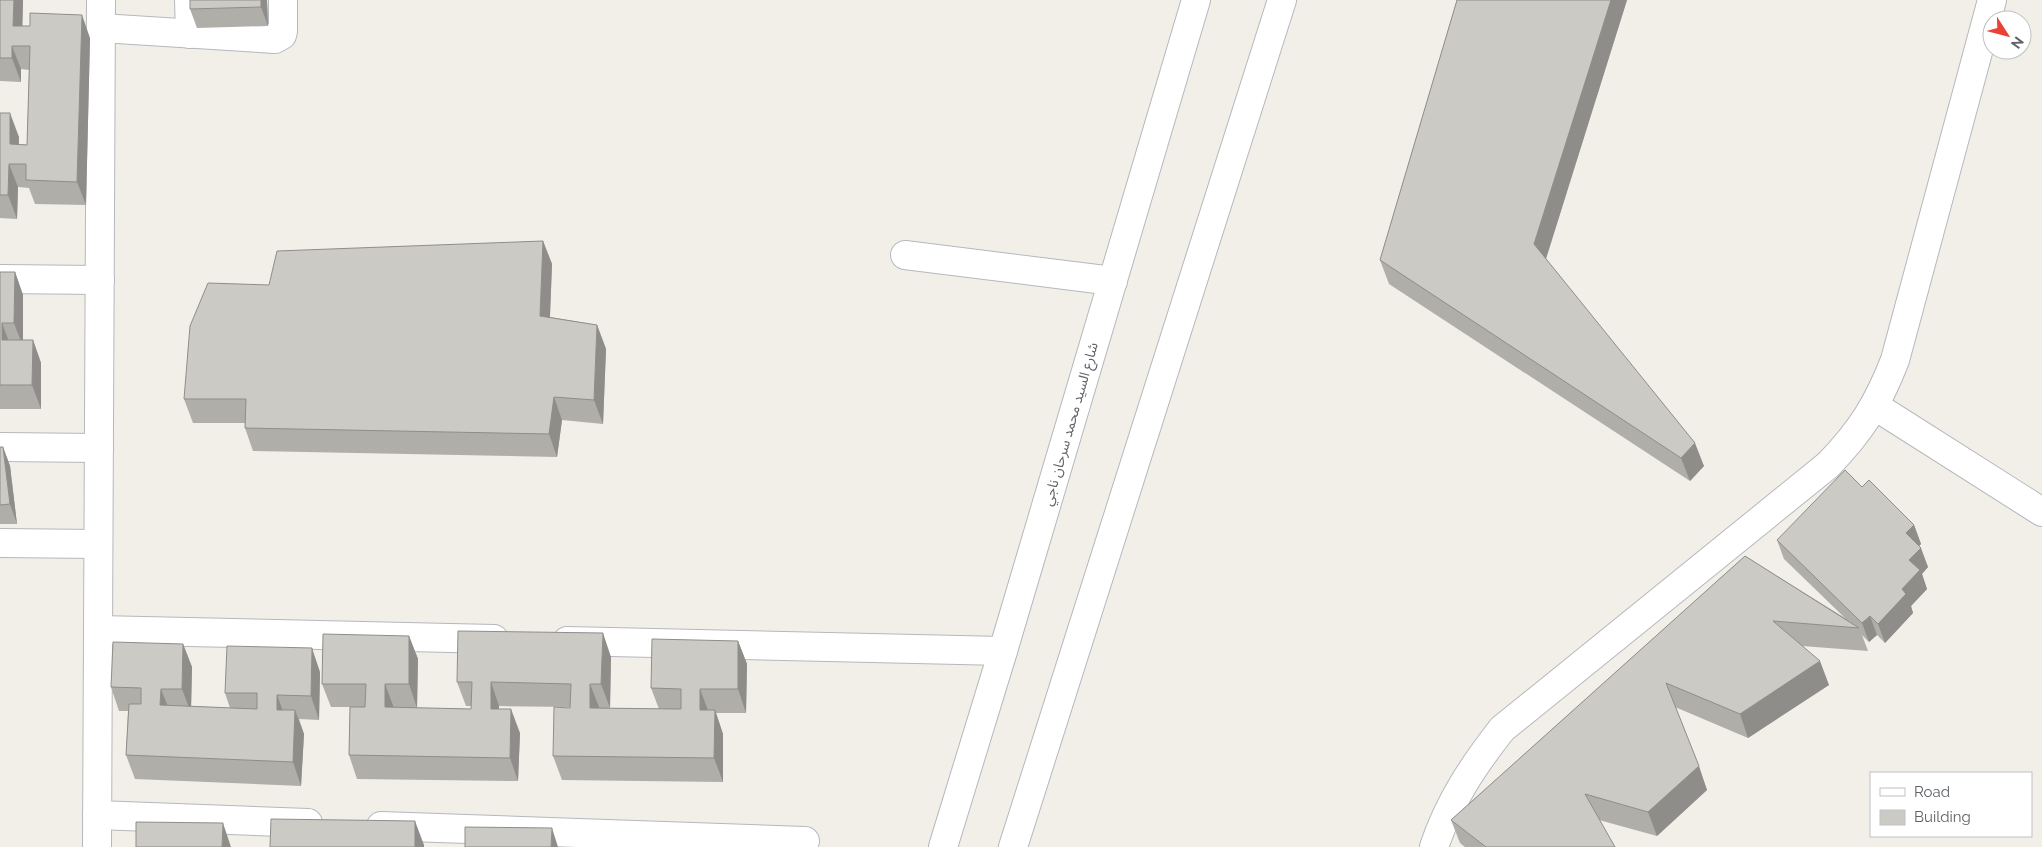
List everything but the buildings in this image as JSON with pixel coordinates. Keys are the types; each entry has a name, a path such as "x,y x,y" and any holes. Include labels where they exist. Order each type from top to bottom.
{"street":[{"path":"97,847 101,0"},
{"path":"189,0 190,34"},
{"path":"101,28 275,39 279,38 283,31 283,0"},
{"name":"شارع السيد محمد سرحان ناجي","path":"942,847 1003,651 1196,0"},
{"path":"1012,847 1282,0"},
{"path":"1434,847 1455,796 1476,761 1502,729 1828,465 1845,447 1875,406 1895,360 1992,0"},
{"path":"905,255 1112,281"},
{"path":"0,279 100,280"},
{"path":"1875,406 2042,512"},
{"path":"0,447 99,448"},
{"path":"0,543 98,544"},
{"path":"98,630 516,640"},
{"path":"546,640 1003,651"},
{"path":"97,815 805,842"}]}
